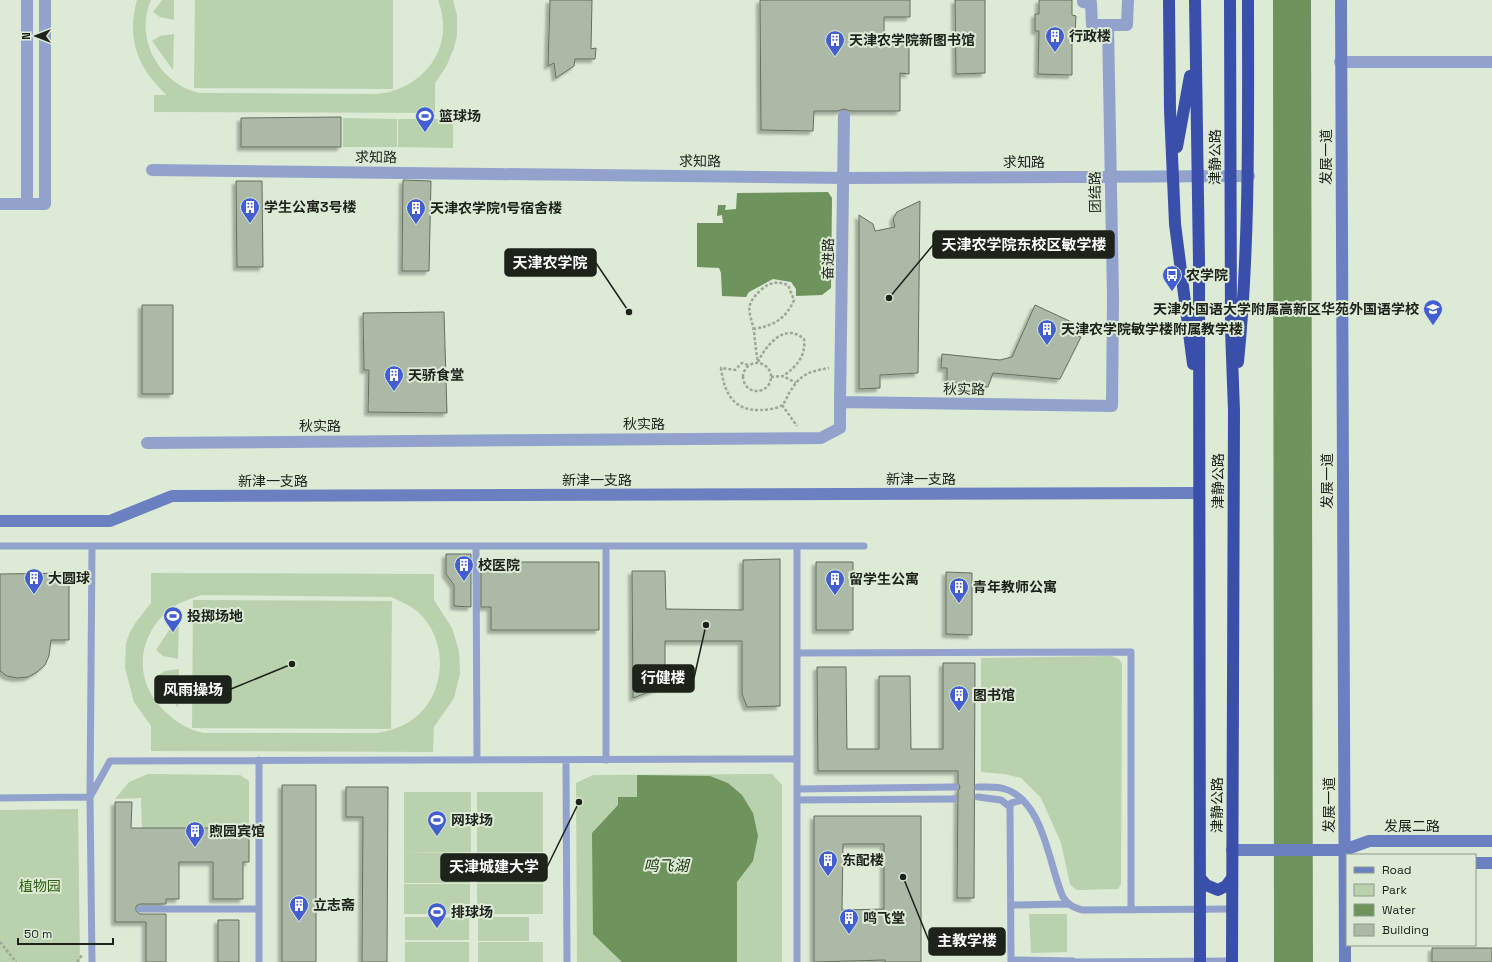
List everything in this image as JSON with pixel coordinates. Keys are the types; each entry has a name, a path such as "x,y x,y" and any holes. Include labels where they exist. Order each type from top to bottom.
{"highway":[{"path":"1169,0 1172,176 1175,224 1198,411"},
{"path":"1194,0 1200,263 1198,411"},
{"name":"津静公路","path":"1230,0 1231,329 1234,411 1232,962"},
{"path":"1234,411 1244,286 1249,176 1248,0"},
{"path":"1172,176 1194,48"},
{"name":"津静公路","path":"1198,411 1200,493 1200,962"},
{"path":"1200,878 1206,885 1218,890 1226,886 1232,878"}],"main road":[{"name":"发展一道","path":"1341,0 1340,62 1349,852"},
{"name":"新津一支路","path":"0,521 110,521 172,496 1200,493"},
{"name":"发展二路","path":"1232,850 1315,850 1349,852 1369,841 1492,840"},
{"path":"1476,863 1492,863"},
{"name":"发展一道","path":"1345,962 1346,934"}],"street":[{"path":"27,0 27,204"},
{"path":"0,204 45,204 45,0"},
{"path":"1083,0 1083,2 1091,3 1092,25 1127,25 1128,0"},
{"name":"团结路","path":"1108,25 1109,177 1113,297 1112,406"},
{"path":"1340,62 1492,62"},
{"name":"奋进路","path":"840,402 844,116"},
{"name":"求知路","path":"152,170 844,178 1249,176"},
{"name":"秋实路","path":"147,443 821,438 840,428 840,402 1112,406"}],"lane":[{"path":"0,546 864,546"},
{"path":"92,546 90,797 92,962"},
{"path":"476,546 477,760"},
{"path":"606,546 606,760"},
{"path":"797,546 797,962"},
{"path":"797,653 1131,652 1131,910"},
{"path":"90,797 110,761 797,759"},
{"path":"259,760 259,962"},
{"path":"566,760 567,962"},
{"path":"797,789 955,787"},
{"path":"978,787 1005,788 1014,792 1023,800 1041,831 1052,859 1058,886 1069,904"},
{"path":"0,798 90,797"},
{"path":"978,797 1001,800 1010,807"},
{"path":"797,800 954,799"},
{"path":"1023,800 1014,801 1011,803 1010,807 1011,961 1232,962"},
{"path":"1011,905 1069,904 1082,910 1233,909"},
{"path":"140,909 259,909"}],"path":[{"path":"748,365 743,378 745,384 749,389 755,391 765,389 769,385 771,377 768,370 758,362 754,329 749,317 749,306 754,297 766,285 773,283 788,285 794,300 790,310 780,320 768,327 754,329"},
{"path":"771,377 784,376 794,368 802,358 805,348 804,339 800,335 786,334 776,337 766,348 758,362 748,365 742,363 735,370 721,368 725,389 732,400 743,408 755,410 768,410 782,406 800,377 817,370"},
{"path":"784,376 796,383"},
{"path":"782,406 799,429"},
{"path":"0,942 16,962"}],"green space":[{"path":"137,0 151,0 147,15 146,29 148,44 162,70 185,88 200,93 377,94 394,90 409,84 422,74 432,62 439,49 443,33 443,17 438,0 453,0 457,15 457,36 446,67 435,83 435,113 154,112 154,95 167,95 149,75 137,52 133,27"},
{"path":"162,0 174,0 174,20 160,17 153,12"},
{"path":"195,0 393,0 393,89 194,88"},
{"path":"174,34 173,70 152,41 160,36"},
{"name":"篮球场","path":"343,118 397,119 397,147 343,147"},
{"name":"篮球场","path":"398,119 453,119 453,148 398,147"},
{"path":"151,573 434,574 434,600 452,628 459,651 460,674 454,698 434,727 433,752 151,751 151,726 134,702 125,668 126,643 130,632 151,603","holes":["201,595 391,597 405,603 418,612 428,624 435,638 439,653 440,669 437,684 431,699 422,712 409,722 394,729 377,733 204,733 179,723 168,714 158,704 150,692 145,680 143,654 146,642 152,630 170,609"]},
{"path":"193,600 392,601 391,729 192,728"},
{"name":"投掷场地","path":"179,615 178,659 163,656 156,650"},
{"path":"1112,656 1119,659 1122,664 1121,884 1118,889 1077,890 1070,884 1061,843 1041,798 1021,778 1004,774 981,772 981,658"},
{"path":"179,669 178,708 157,676 165,671"},
{"path":"148,774 240,775 249,781 249,828 142,828 141,798 115,799 129,782"},
{"name":"鸣飞湖","path":"772,774 782,785 782,962 577,962 576,783 593,775"},
{"path":"404,792 471,792 471,852 404,853"},
{"path":"477,792 543,792 543,852 477,852"},
{"name":"植物园","path":"78,809 80,962 0,962 0,810"},
{"name":"网球场","path":"404,853 470,853 470,883 404,883"},
{"name":"网球场","path":"477,853 543,853 543,883 477,883"},
{"path":"404,884 470,884 470,914 404,914"},
{"path":"477,884 543,884 543,914 477,914"},
{"path":"1029,914 1067,914 1067,952 1031,953"},
{"name":"排球场","path":"405,917 469,917 469,940 405,940"},
{"name":"排球场","path":"478,917 529,917 529,941 478,941"},
{"path":"405,942 469,942 469,962 405,962"},
{"path":"478,942 543,942 543,962 478,962"}],"water":[{"path":"1273,0 1311,0 1313,962 1274,962"},
{"path":"828,192 832,198 831,288 822,295 796,296 796,289 791,282 773,279 749,292 746,297 722,296 721,273 719,268 697,267 697,223 723,223 722,215 717,216 718,205 726,205 725,210 736,209 737,193"},
{"name":"鸣飞湖","path":"637,775 710,776 728,783 742,795 753,813 758,836 753,861 737,882 737,962 622,962 593,934 592,833 618,805 618,797 637,797"}],"building":[{"path":"550,0 592,0 591,49 596,48 595,59 575,59 574,66 556,78 554,63 548,66"},
{"name":"天津农学院新图书馆","path":"760,0 910,0 910,17 884,17 884,41 909,41 909,74 900,73 900,111 850,111 844,109 838,111 814,111 813,131 761,130"},
{"path":"955,0 985,0 985,73 956,74"},
{"name":"行政楼","path":"1039,0 1072,0 1072,15 1076,16 1075,33 1072,32 1072,75 1038,74 1039,31 1035,31 1035,14 1039,14"},
{"path":"341,117 341,147 241,147 241,118"},
{"name":"天津农学院1号宿舍楼","path":"403,180 431,181 429,271 402,271"},
{"name":"学生公寓3号楼","path":"236,181 262,181 263,267 237,267"},
{"path":"920,201 918,373 880,375 880,388 859,389 859,215 873,224 875,231 895,227 893,219 897,212"},
{"path":"142,305 173,305 173,394 142,394"},
{"name":"天津农学院敏学楼附属教学楼","path":"1035,305 1078,325 1073,335 1081,337 1060,379 993,373 988,387 947,381 947,368 941,368 942,354 1000,360 1012,357"},
{"path":"444,312 447,413 368,412 369,370 364,370 363,313"},
{"name":"校医院","path":"446,554 471,554 471,607 454,606 454,585 446,574"},
{"path":"780,559 780,706 747,707 742,694 742,641 665,641 665,665 670,684 633,698 632,571 665,571 666,609 743,610 743,560"},
{"path":"481,562 599,562 599,630 491,630 491,607 481,607"},
{"name":"留学生公寓","path":"816,562 853,562 853,630 816,630"},
{"name":"青年教师公寓","path":"946,572 972,573 972,635 946,634"},
{"path":"69,573 69,640 51,640 49,656 45,665 37,672 28,677 17,678 7,676 0,671 0,574"},
{"name":"图书馆","path":"943,663 975,663 974,898 957,898 958,791 960,787 958,783 958,771 818,771 817,667 846,667 847,749 879,749 879,676 910,676 911,749 943,749"},
{"path":"282,785 316,785 316,962 282,962"},
{"path":"346,787 388,787 387,962 362,962 363,817 346,817"},
{"path":"115,802 132,802 131,828 211,828 211,834 249,834 249,862 243,862 243,899 213,899 213,862 179,862 179,899 166,899 166,904 140,904 136,906 136,911 140,914 166,914 166,962 146,962 146,922 115,922"},
{"path":"814,816 921,816 921,962 885,962 885,960 814,962","holes":["843,844 884,844 884,909 842,910"]},
{"path":"218,920 239,920 239,962 218,962"},
{"path":"1432,948 1492,948 1492,962 1432,962"}],"place":[{"name":"行政楼","path":"1055,53"},
{"name":"天津农学院新图书馆","path":"835,57"},
{"name":"篮球场","path":"425,133"},
{"name":"学生公寓3号楼","path":"250,224"},
{"name":"天津农学院1号宿舍楼","path":"416,225"},
{"name":"农学院","path":"1172,292"},
{"name":"天津农学院东校区敏学楼","path":"889,298"},
{"name":"天津农学院","path":"629,312"},
{"name":"天津外国语大学附属高新区华苑外国语学校","path":"1433,326"},
{"name":"天津农学院敏学楼附属教学楼","path":"1047,346"},
{"name":"天骄食堂","path":"394,392"},
{"name":"校医院","path":"464,582"},
{"name":"大圆球","path":"34,595"},
{"name":"留学生公寓","path":"835,596"},
{"name":"青年教师公寓","path":"959,604"},
{"name":"行健楼","path":"706,625"},
{"name":"投掷场地","path":"173,633"},
{"name":"风雨操场","path":"292,664"},
{"name":"图书馆","path":"959,712"},
{"name":"天津城建大学","path":"579,802"},
{"name":"网球场","path":"437,837"},
{"name":"煦园宾馆","path":"195,848"},
{"name":"东配楼","path":"828,877"},
{"name":"主教学楼","path":"903,877"},
{"name":"立志斋","path":"299,922"},
{"name":"排球场","path":"437,929"},
{"name":"鸣飞堂","path":"849,935"}]}
